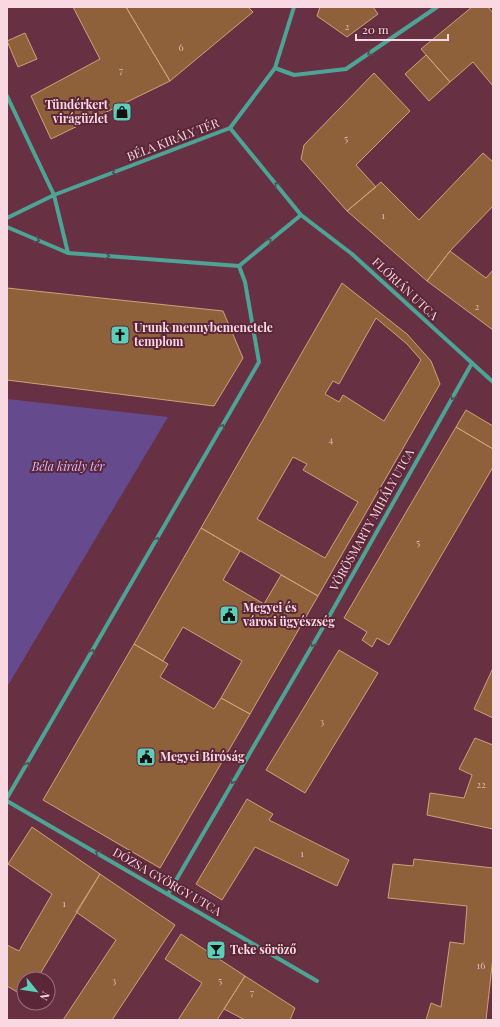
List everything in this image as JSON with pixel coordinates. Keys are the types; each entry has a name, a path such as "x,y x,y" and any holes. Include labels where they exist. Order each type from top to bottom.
{"street":[{"path":"230,128 275,68 294,7"},
{"path":"275,68 294,75 346,69 437,7"},
{"path":"7,96 54,195 68,253"},
{"name":"BÉLA KIRÁLY TÉR","path":"7,218 54,195 230,128 302,215"},
{"path":"7,227 68,253 239,266 302,215"},
{"name":"FLÓRIÁN UTCA","path":"302,215 352,254 493,382"},
{"path":"7,799 259,362 245,282 239,266"},
{"name":"VÖRÖSMARTY MIHÁLY UTCA","path":"168,894 318,635 472,363"},
{"name":"DÓZSA GYÖRGY UTCA","path":"7,799 317,981"}],"green space":[{"name":"Béla király tér","path":"7,399 168,417 7,687"}],"building":[{"path":"73,7 126,7 170,81 51,139 31,96 100,59"},
{"path":"126,7 248,7 253,12 170,81"},
{"path":"320,7 373,7 378,14 347,37 317,16"},
{"path":"472,7 488,7 493,13 493,86 473,62 450,82 421,49"},
{"path":"25,33 37,59 18,67 7,41"},
{"path":"426,55 450,82 429,101 405,74"},
{"path":"374,73 410,111 356,165 376,187 347,211 301,159 304,145"},
{"path":"483,153 493,162 493,206 450,251 427,281 347,211 381,182 419,220"},
{"path":"450,251 486,278 493,270 493,330 427,281"},
{"path":"342,283 407,334 431,361 440,384 318,596 201,528","holes":["376,318 407,344 421,360 384,421 343,395 339,402 325,394 333,381 339,384","293,457 307,464 303,470 358,502 325,558 257,519"]},
{"name":"Urunk mennybemenetele templom","path":"7,288 223,311 243,358 214,406 7,380"},
{"path":"466,410 493,426 493,449 456,427"},
{"path":"456,427 493,449 493,467 389,645 377,638 372,647 362,640 367,632 344,618"},
{"name":"Megyei és városi ügyészség","path":"201,528 240,551 223,580 264,604 281,575 318,596 250,714 221,698 242,661 183,627 163,661 134,644"},
{"name":"Megyei Bíróság","path":"134,644 168,664 160,677 214,709 221,698 250,714 160,868 43,800"},
{"path":"339,650 378,673 305,793 266,770"},
{"path":"493,668 493,718 474,709"},
{"path":"475,738 493,745 493,829 427,815 430,793 464,798 472,775 459,769"},
{"path":"247,799 273,814 269,820 349,860 337,886 255,847 222,900 196,884"},
{"path":"32,827 100,874 42,971 16,971 16,991 7,986 7,945 19,951 52,894 8,864"},
{"path":"414,859 493,868 493,957 486,1020 426,1020 431,1003 441,1007 450,942 464,944 467,906 388,898 393,864 413,866"},
{"path":"100,874 175,925 112,1020 63,1020 116,940 76,912"},
{"path":"181,934 245,976 217,1020 178,1020 202,983 165,959"},
{"path":"245,976 295,1008 290,1020 245,1020 224,1009"}],"place":[{"name":"Tündérkert virágüzlet","path":"122,112"},
{"name":"Urunk mennybemenetele templom","path":"120,335"},
{"name":"Megyei és városi ügyészség","path":"229,615"},
{"name":"Megyei Bíróság","path":"146,757"},
{"name":"Teke söröző","path":"216,950"}]}
